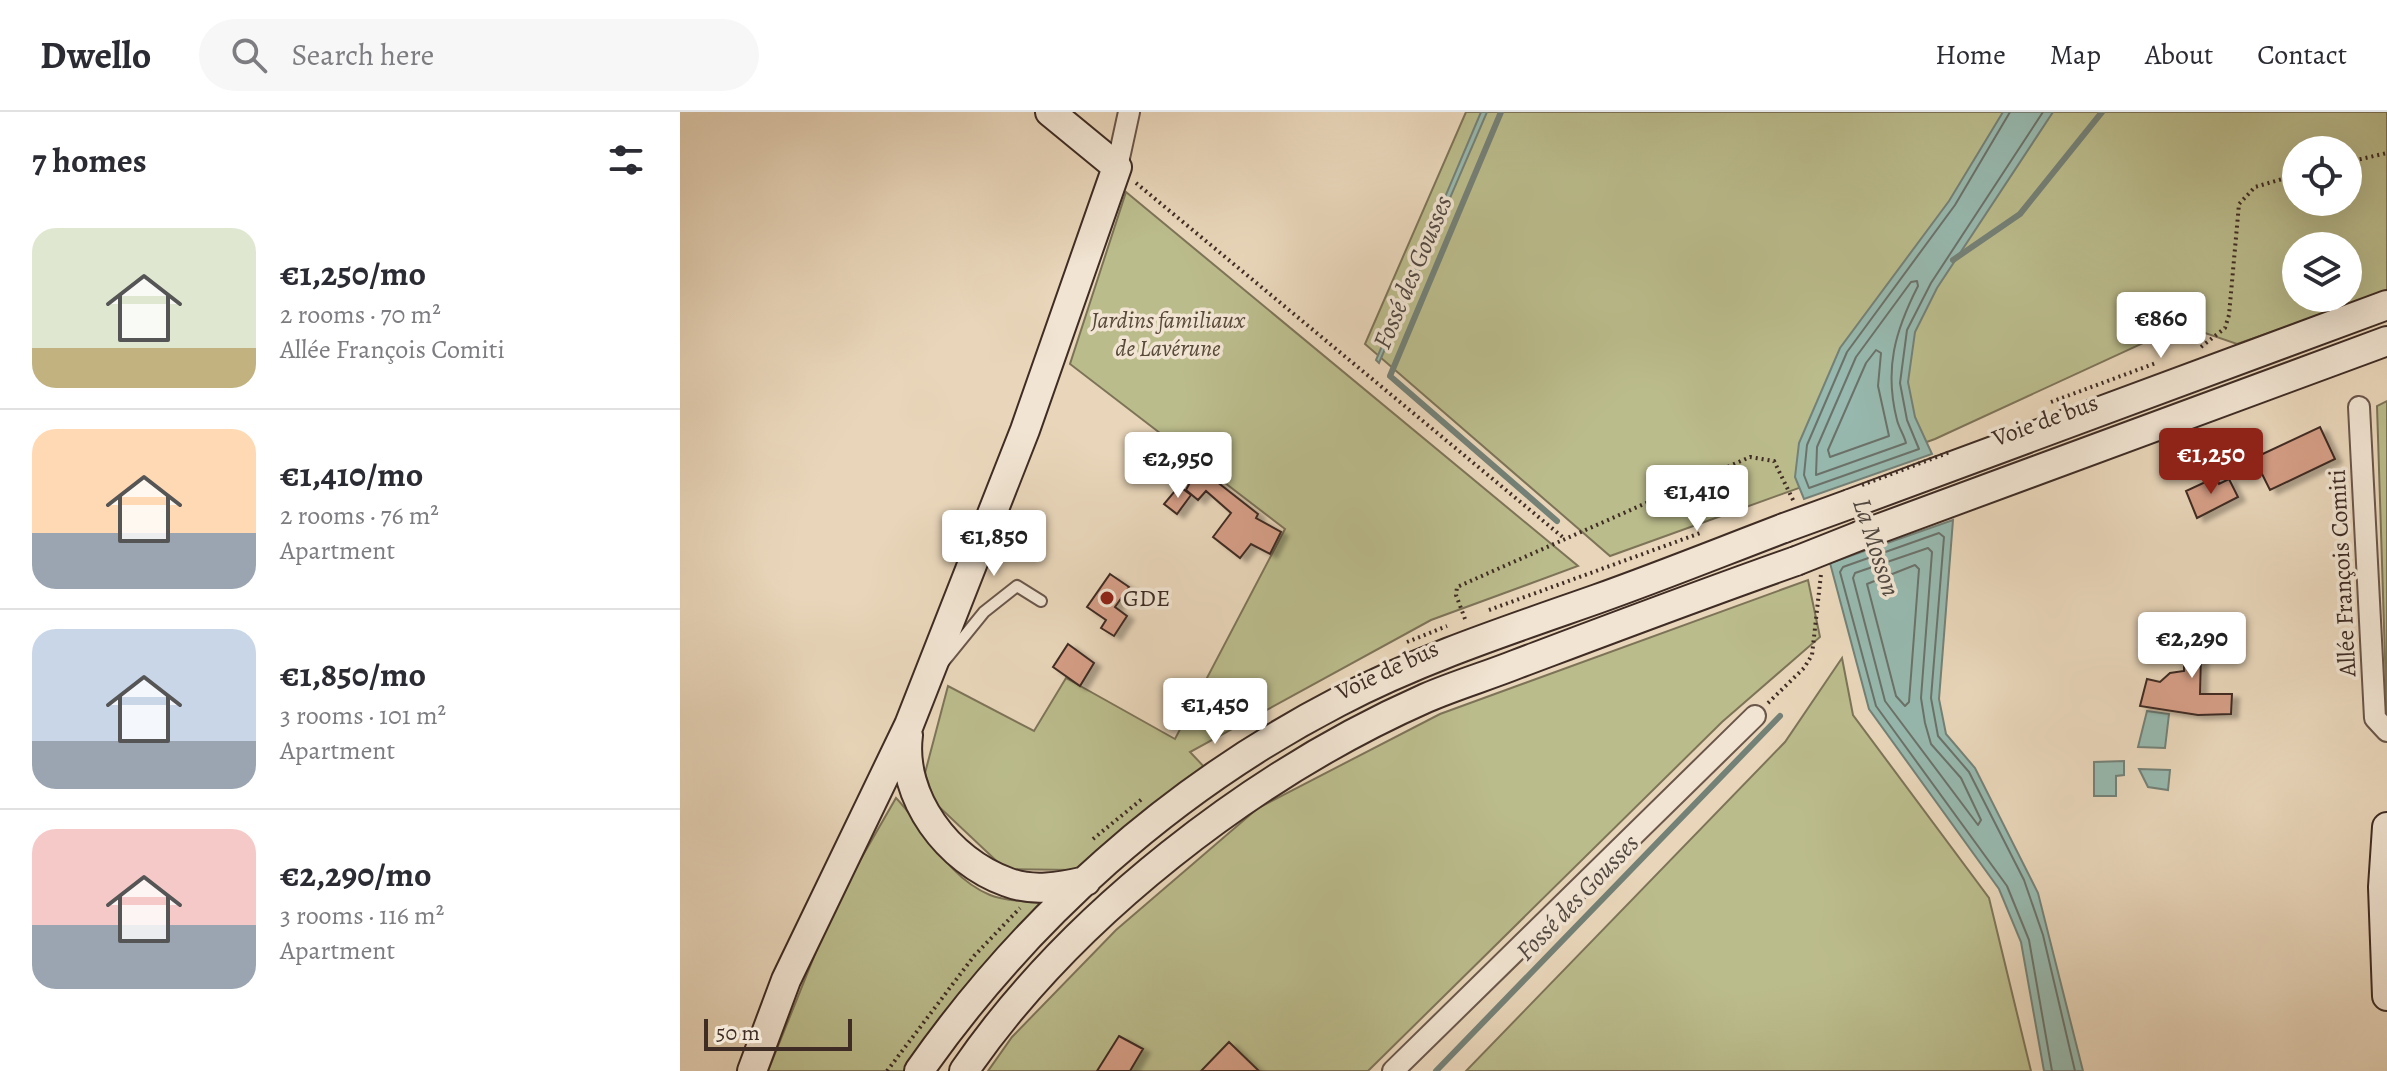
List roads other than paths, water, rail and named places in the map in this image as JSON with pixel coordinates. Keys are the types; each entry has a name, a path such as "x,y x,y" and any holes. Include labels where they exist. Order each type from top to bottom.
{"main road":[{"path":"752,1071 786,980 909,725 1025,430 1117,167 1050,112"},
{"path":"964,1071 1036,983 1152,869 1272,783 1352,735 1427,697 1796,547 1957,467 2387,305"},
{"path":"1957,467 2387,341"},
{"path":"919,1071 1002,964 1086,881 1158,818 1213,779 1339,701 1445,654 1796,547"},
{"path":"909,725 907,775 915,798 940,833 973,864 1007,882 1031,887 1064,886 1086,881"},
{"path":"875,794 907,775"},
{"path":"2387,827 2383,887 2387,996"}],"street":[{"path":"1117,167 1129,112"},
{"name":"Allée François Comiti","path":"2359,407 2375,718 2387,731"},
{"path":"1393,1071 1755,716"}],"lane":[{"name":"Voie de bus","path":"1851,511 1957,467 2387,314"},
{"name":"Voie de bus","path":"929,1071 993,987 1069,909 1145,841 1234,777 1342,712 1416,676 1796,547"},
{"path":"927,677 953,654 984,612 1017,586 1041,601"}],"water":[{"path":"1481,112 1487,112 1379,363 1376,360"},
{"path":"2003,112 2053,112 1937,288 1915,332 1908,382 1915,417 1932,454 1804,499 1795,477 1799,443 1840,348 1949,201"},
{"path":"1953,520 1939,699 1946,734 1975,768 2038,893 2083,1071 2044,1071 2021,942 1999,889 1869,709 1830,563"},
{"path":"2147,711 2169,714 2165,748 2138,747"},
{"path":"2124,761 2124,775 2116,776 2116,796 2094,796 2094,762"},
{"path":"2139,769 2170,770 2168,790 2148,787"}],"waterway":[{"name":"Fossé des Gousses","path":"1501,112 1390,376 1557,521"},
{"name":"La Mosson","path":"1953,260 2020,214 2102,112"},
{"name":"Fossé des Gousses","path":"1436,1071 1780,716"}],"place":[{"name":"GDE","path":"1107,598"}],"park label":[{"name":"Jardins familiaux de Lavérune","path":"1168,334"}]}
